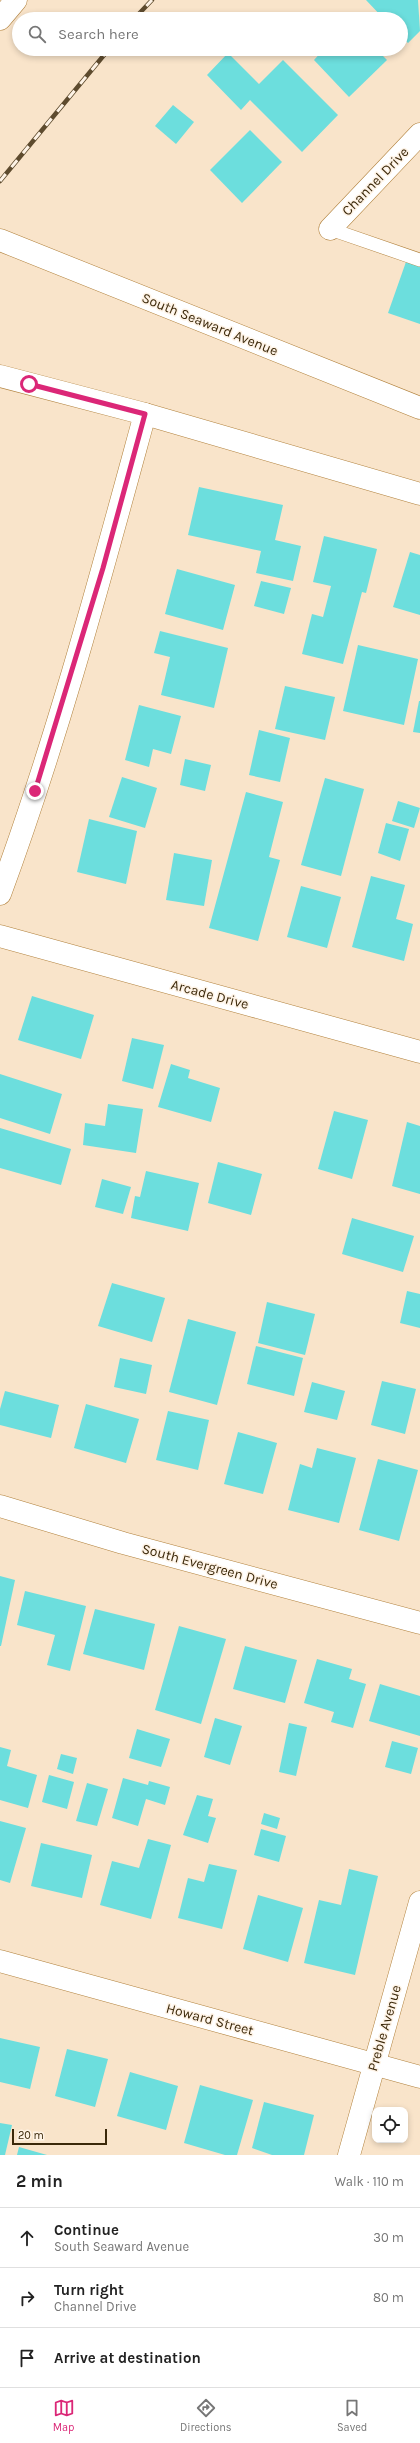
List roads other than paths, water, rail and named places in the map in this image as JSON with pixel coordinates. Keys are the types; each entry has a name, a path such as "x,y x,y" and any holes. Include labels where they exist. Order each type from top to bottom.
{"street":[{"path":"0,19 16,0"},
{"name":"Channel Drive","path":"330,229 420,134"},
{"name":"South Seaward Avenue","path":"0,240 420,408"},
{"path":"0,376 145,414 420,494"},
{"path":"0,894 26,821 103,568 145,414"},
{"name":"Arcade Drive","path":"0,936 420,1052"},
{"name":"South Evergreen Drive","path":"0,1506 123,1542 420,1623"},
{"name":"Preble Avenue","path":"349,2155 420,1902"},
{"name":"Howard Street","path":"0,1962 420,2077"}],"lane":[{"path":"330,229 420,260"}],"railway":[{"path":"141,12 152,0"},
{"path":"0,181 103,56"}]}
